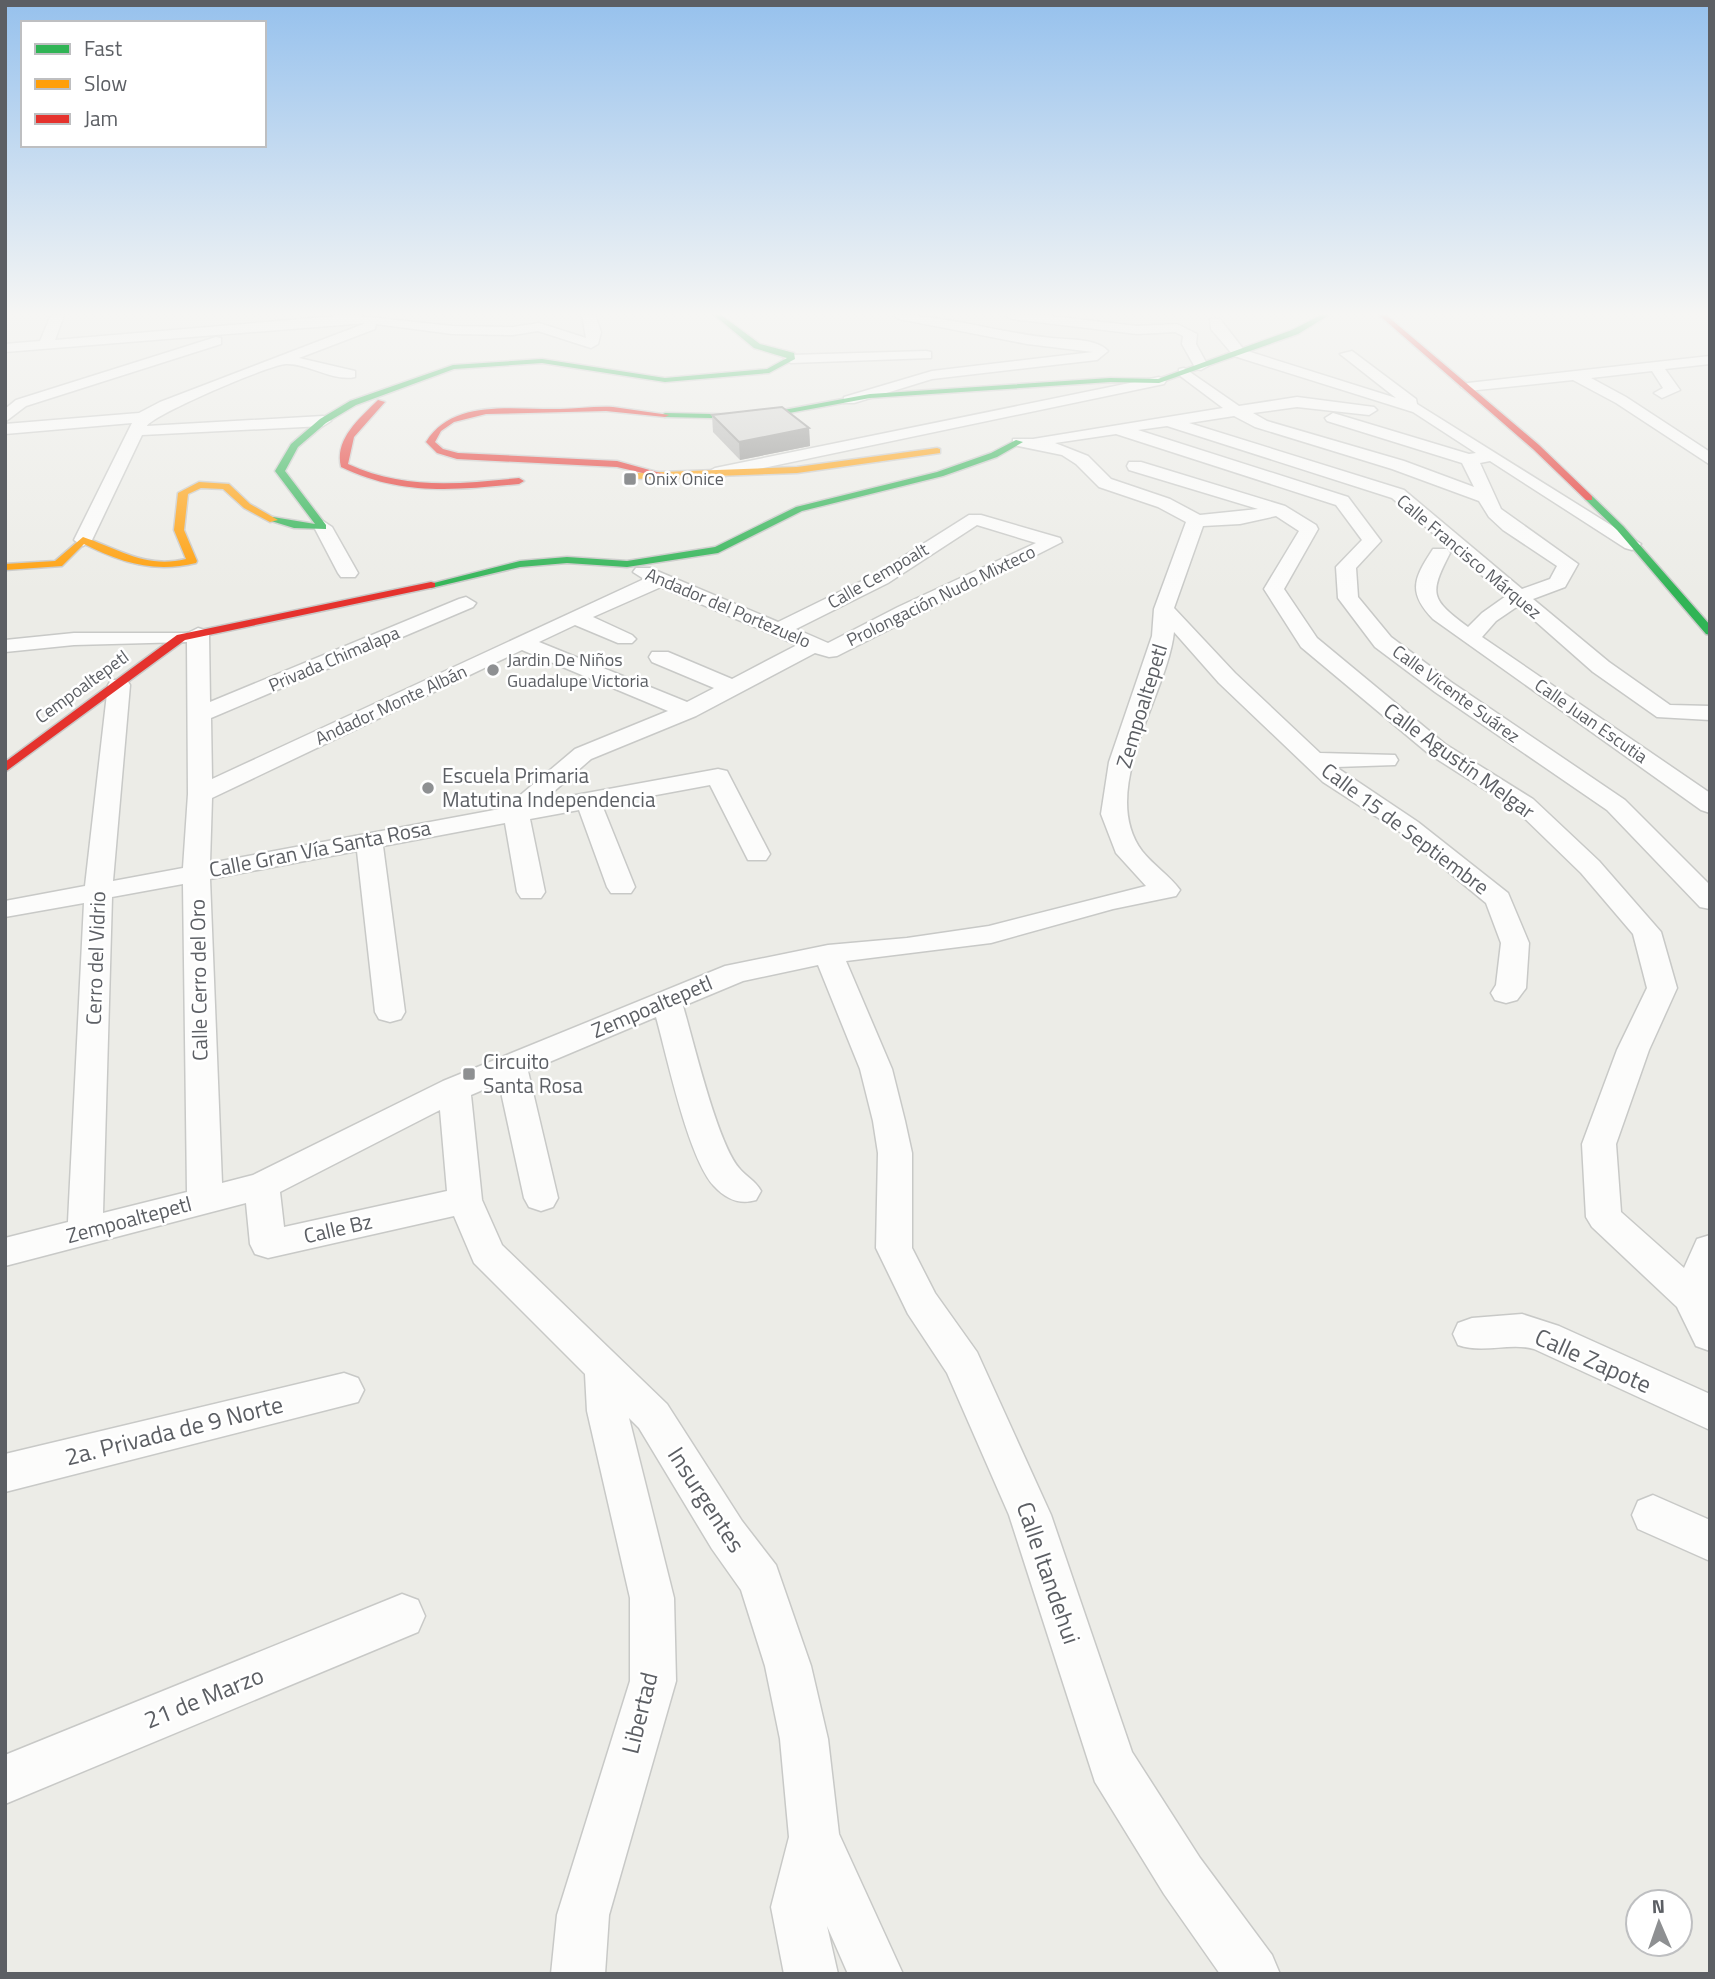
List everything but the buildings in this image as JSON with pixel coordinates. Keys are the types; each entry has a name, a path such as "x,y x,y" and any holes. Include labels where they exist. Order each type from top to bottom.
{"street":[{"path":"5,567 58,564 83,540 139,424 162,407"},
{"path":"347,407 323,421 294,446 280,471 286,486 319,515 348,573"},
{"path":"377,407 347,434 341,451 344,465 360,477 380,484 401,485 539,480"},
{"path":"661,476 617,464 457,456 440,451 430,442 433,433 452,420 503,409 557,412 608,409 717,418 780,414 813,407"},
{"path":"977,407 990,415"},
{"path":"705,475 1028,407"},
{"path":"1231,407 1261,424 1398,465 1485,498"},
{"path":"567,478 797,470 1118,429 1256,407"},
{"path":"1310,407 1362,428 1468,459 1493,456"},
{"path":"1371,407 1421,411"},
{"path":"1409,407 1421,411"},
{"path":"1417,407 1633,544"},
{"path":"1491,407 1536,447 1633,544 1703,616 1710,632"},
{"path":"1630,407 1709,459"},
{"path":"5,429 323,421"},
{"name":"Calle Francisco Márquez","path":"1167,421 1398,494 1601,667 1665,712 1710,713"},
{"path":"1662,426 1710,437"},
{"path":"1118,429 1342,502"},
{"path":"5,646 74,639 190,635 520,564 567,560 627,564 732,546 765,524 795,510 998,455 1019,442 1044,445 1065,452 1083,461 1102,481 1166,503 1186,512 1196,521 1240,519 1279,510 1398,494"},
{"path":"1468,459 1475,465 1485,498 1496,515 1568,564 1558,583 1516,597 1484,620 1470,638"},
{"name":"Calle Agustín Melgar","path":"1135,466 1279,510 1309,529 1274,589 1309,642 1366,693 1437,749 1524,804 1590,867 1647,932 1662,988 1633,1050 1599,1144 1604,1217 1691,1297"},
{"path":"83,540 141,567 173,569 192,562 179,530 183,494 199,485 226,486 239,501 287,527 323,527"},
{"name":"Calle Vicente Suárez","path":"1342,502 1372,541 1346,567 1348,598 1383,642 1443,687 1616,805 1710,901"},
{"name":"Calle Cempoalt","path":"778,630 881,579 975,519 1053,542"},
{"name":"Zempoaltepetl","path":"5,1252 262,1186 454,1089 735,972 828,954 992,934 1109,901 1166,890 1129,853 1114,814 1121,762 1163,636 1164,609 1196,521"},
{"name":"Prolongación Nudo Mixteco","path":"516,811 583,754 688,711 1053,542"},
{"name":"Calle Juan Escutia","path":"1440,553 1425,583 1427,596 1435,611 1710,806"},
{"name":"Andador del Portezuelo","path":"627,564 821,648"},
{"name":"Andador Monte Albán","path":"200,794 574,617 659,580"},
{"name":"Privada Chimalapa","path":"200,714 466,603"},
{"name":"Calle 15 de Septiembre","path":"1164,609 1227,678 1332,777 1409,827 1498,899 1515,943 1511,988 1506,993"},
{"path":"574,617 625,639"},
{"name":"Cempoaltepetl","path":"5,768 190,635"},
{"name":"Calle Cerro del Oro","path":"190,635 200,714 197,872 205,1199"},
{"path":"521,642 688,711"},
{"path":"660,657 733,688"},
{"name":"Cerro del Vidrio","path":"85,1232 98,891 119,685"},
{"path":"1314,760 1386,760"},
{"name":"Calle Gran Vía Santa Rosa","path":"5,909 516,811 588,801 718,776 757,854"},
{"path":"588,801 621,887"},
{"path":"516,811 531,892"},
{"path":"369,841 390,1012"},
{"name":"Calle Itandehui","path":"828,954 876,1069 895,1153 894,1248 921,1303 963,1364 1030,1515 1112,1765 1182,1877 1253,1974"},
{"path":"667,1001 703,1127 725,1176 744,1191"},
{"path":"511,1066 541,1198"},
{"name":"Insurgentes","path":"454,1089 465,1200 487,1253 653,1416 727,1535 760,1580 788,1666 804,1739 814,1837 797,1907 811,1974"},
{"name":"Calle Bz","path":"262,1186 268,1244 465,1200"},
{"path":"1708,1258 1691,1297 1710,1335"},
{"name":"Calle Zapote","path":"1472,1334 1522,1330 1545,1337 1710,1413"},
{"name":"Libertad","path":"578,1974 583,1915 653,1681 652,1598 607,1410 604,1367"},
{"name":"2a. Privada de 9 Norte","path":"5,1473 344,1390"},
{"path":"1653,1515 1710,1541"},
{"name":"21 de Marzo","path":"5,1780 402,1616"},
{"path":"814,1837 876,1974"}],"traffic: fast":[{"path":"273,520 323,527 280,471 294,446 323,421 346,407"},
{"path":"665,415 756,417 808,407"},
{"path":"431,585 520,564 567,560 627,564 718,550 799,509 940,474 994,455 1019,442"},
{"path":"1589,498 1620,528 1710,632"}],"traffic: slow":[{"path":"635,476 797,470 937,451"},
{"path":"5,567 58,564 83,540 123,558 149,565 177,565 192,561 179,530 183,493 199,485 226,486 247,506 273,520"}],"traffic: jam":[{"path":"376,407 349,437 344,465 386,482 408,485 452,487 519,481"},
{"path":"1490,407 1589,498"},
{"path":"661,476 617,464 457,456 440,451 430,442 438,429 451,420 486,412 606,409 665,415"},
{"path":"5,768 181,637 431,585"}],"place":[{"name":"Onix Onice","path":"630,479"},
{"name":"Jardin De Niños Guadalupe Victoria","path":"493,670"},
{"name":"Escuela Primaria Matutina Independencia","path":"428,788"},
{"name":"Circuito Santa Rosa","path":"469,1074"}]}
